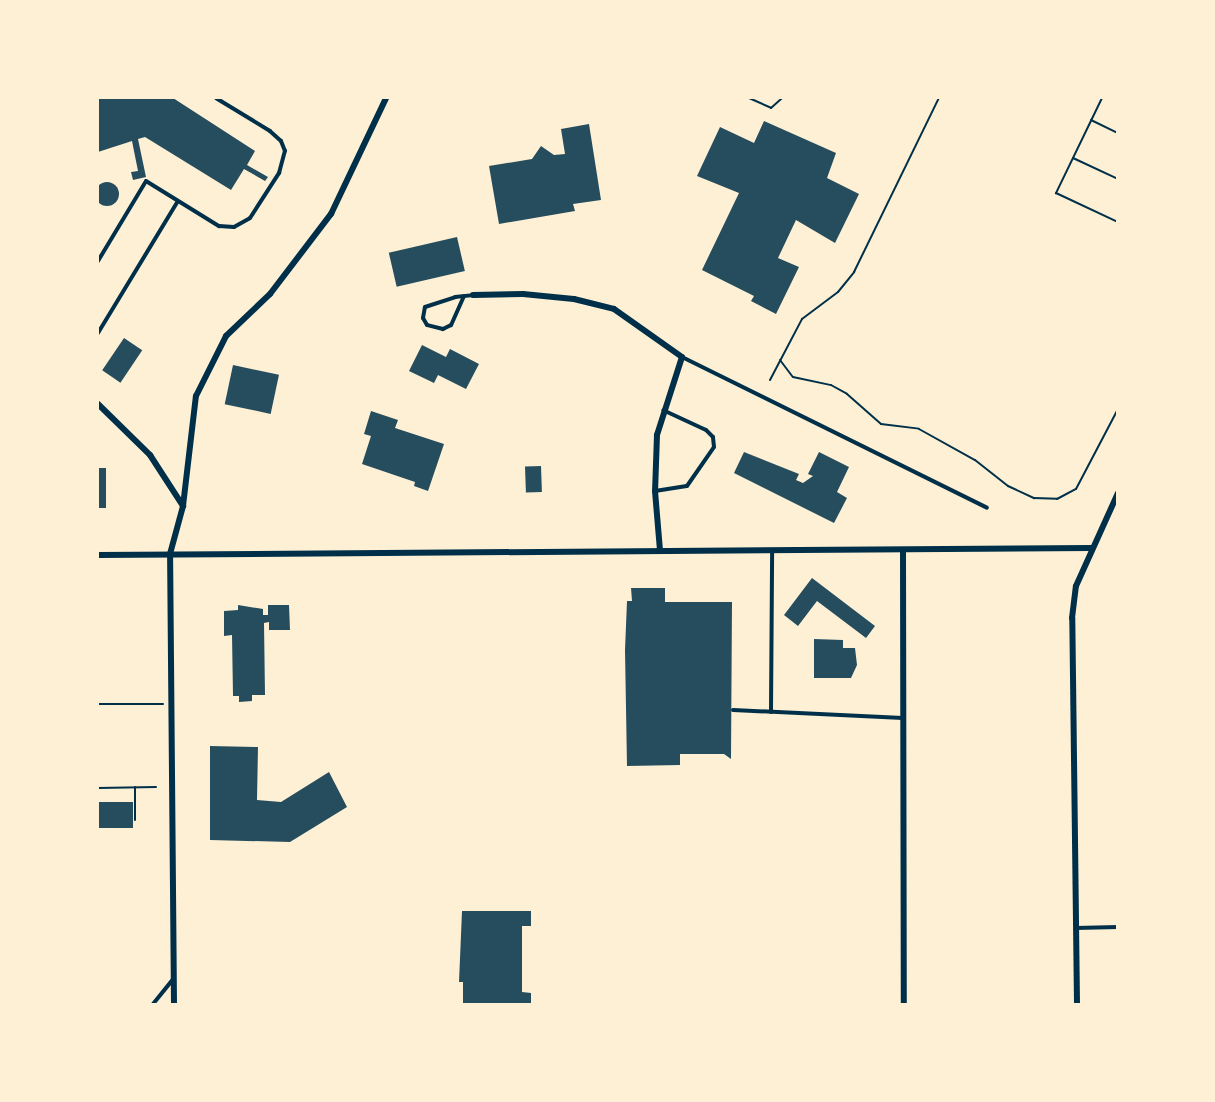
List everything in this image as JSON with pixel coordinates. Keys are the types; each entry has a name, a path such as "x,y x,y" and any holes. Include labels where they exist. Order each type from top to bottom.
{"street":[{"path":"174,1005 170,554 183,506 196,396 226,336 270,294 331,214 386,98"},
{"path":"473,295 523,294 574,299 614,309 682,357 662,410 657,435 655,491 660,550"},
{"path":"98,404 150,455 183,506"},
{"path":"1077,1005 1072,618 1076,586 1091,548 1118,493"},
{"path":"98,555 1091,548"},
{"path":"903,550 904,1005"}],"lane":[{"path":"98,261 147,182 219,226 234,227 250,218 283,163 281,141 216,98"},
{"path":"98,333 178,201"},
{"path":"464,296 451,325 443,330 428,325 423,318 425,307 464,296 473,295"},
{"path":"682,357 987,508"},
{"path":"655,491 687,486 714,447 712,437 706,430 662,410"},
{"path":"771,712 772,550"},
{"path":"733,710 903,718"},
{"path":"1076,928 1118,927"},
{"path":"153,1005 174,979"}],"path":[{"path":"748,98 771,108 782,98"},
{"path":"770,380 801,319 838,292 854,272 939,98"},
{"path":"1102,98 1056,193 1118,222"},
{"path":"1091,120 1118,133"},
{"path":"1073,158 1118,179"},
{"path":"780,360 794,377 831,385 847,394 881,424 919,429 975,460 1008,486 1034,498 1057,499 1076,489 1118,409"},
{"path":"98,704 171,704"},
{"path":"135,787 135,820"},
{"path":"98,788 156,787"}],"building":[{"path":"98,98 173,98 255,151 247,165 268,177 265,181 244,169 231,190 145,137 138,139 146,177 133,180 131,172 138,171 132,141 98,152"},
{"path":"764,121 836,153 827,178 859,194 835,243 796,220 778,258 799,267 776,314 751,301 754,296 702,270 739,193 697,176 720,127 754,143"},
{"path":"589,124 601,200 573,204 575,211 499,224 489,166 532,159 541,146 554,155 565,154 561,129"},
{"path":"107,182 112,183 118,189 118,199 112,205 107,206 102,205 96,199 95,194 96,189 102,183"},
{"path":"457,237 465,271 397,287 389,253"},
{"path":"124,338 142,350 120,383 102,370"},
{"path":"422,345 446,357 450,349 479,364 466,389 438,375 434,383 409,371"},
{"path":"233,365 279,375 271,414 225,404"},
{"path":"371,411 398,420 395,428 444,444 428,491 414,486 415,482 362,464 371,436 364,434"},
{"path":"744,452 799,474 796,480 803,483 813,476 808,474 819,452 849,467 837,492 847,498 834,523 734,473"},
{"path":"541,466 542,492 526,493 525,467"},
{"path":"98,468 106,468 106,508 98,508"},
{"path":"812,578 875,626 866,638 817,601 798,626 784,615"},
{"path":"631,588 665,588 665,602 732,602 731,759 724,754 680,754 680,765 627,766 625,650 627,601 632,601"},
{"path":"238,605 263,609 263,615 268,615 268,605 289,605 290,630 269,630 269,622 264,623 265,695 252,695 252,701 239,702 239,696 233,696 232,635 224,636 224,611 238,610"},
{"path":"814,639 843,640 843,648 855,648 857,665 851,678 814,678"},
{"path":"210,746 258,747 257,800 281,802 329,772 347,807 290,842 210,840"},
{"path":"98,802 133,802 133,828 98,828"},
{"path":"462,911 531,911 531,926 522,926 522,992 531,993 531,1004 463,1004 463,982 459,982"}]}
